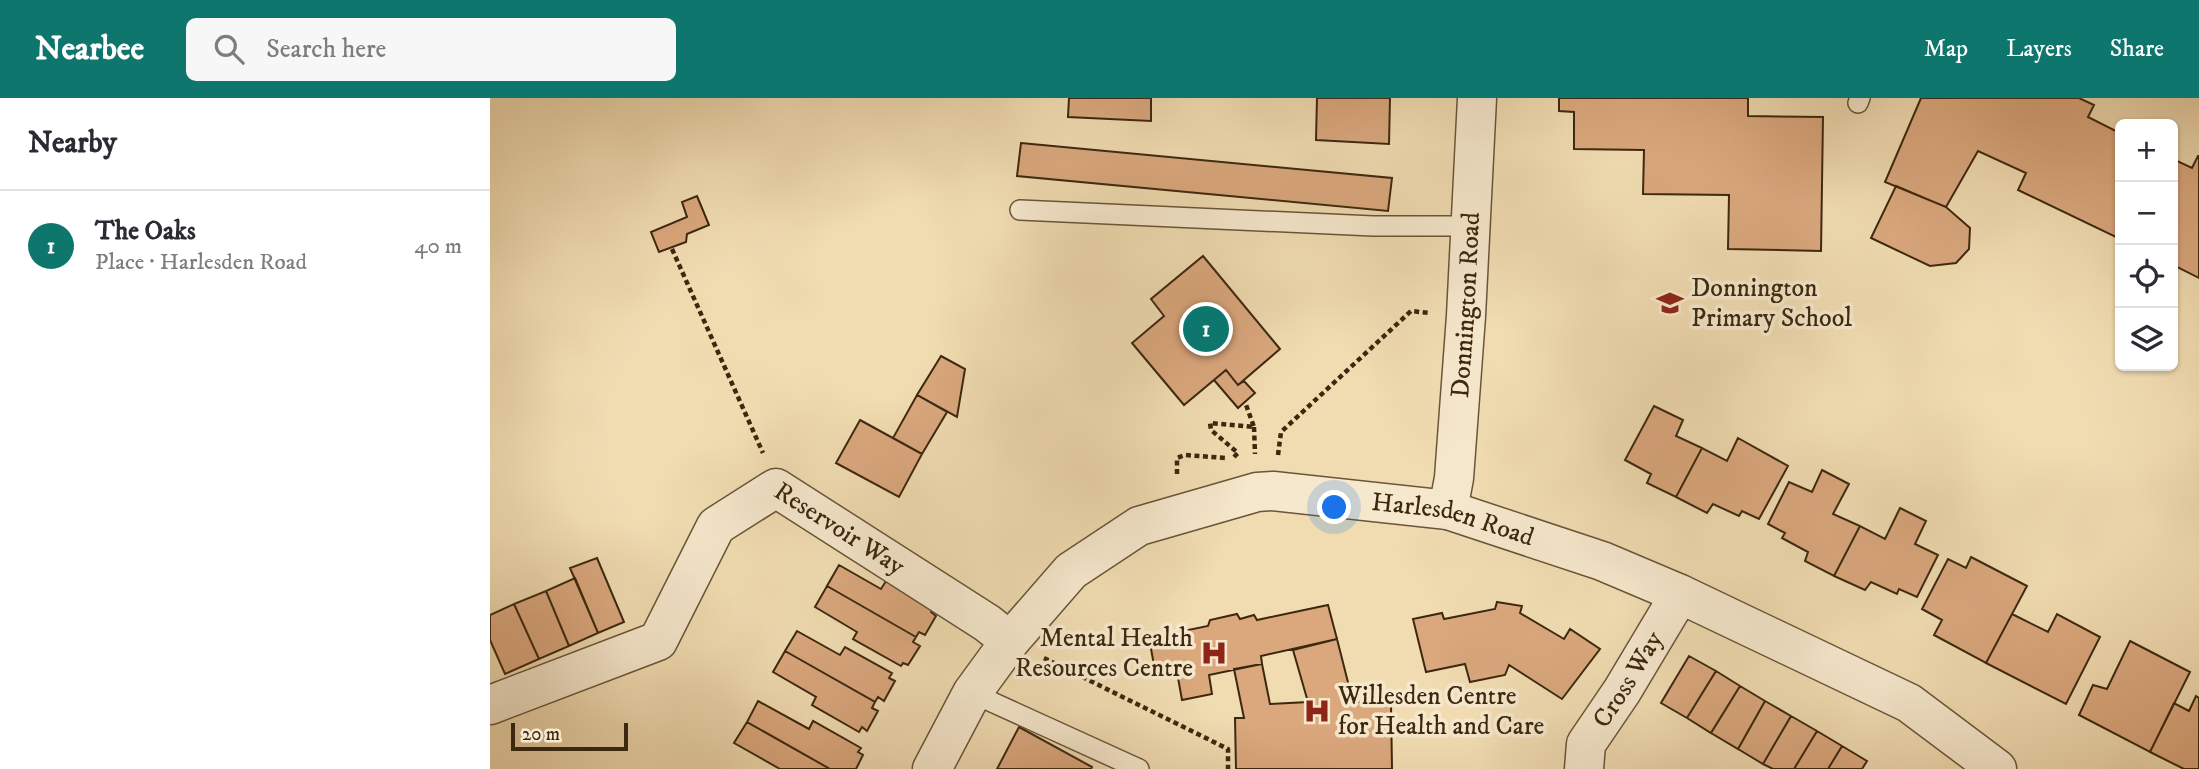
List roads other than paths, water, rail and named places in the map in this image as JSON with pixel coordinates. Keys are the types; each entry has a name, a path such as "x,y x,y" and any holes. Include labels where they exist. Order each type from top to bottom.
{"street":[{"name":"Donnington Road","path":"1448,510 1454,478 1464,343 1477,98"},
{"name":"Reservoir Way","path":"490,705 658,641 716,526 776,488 1027,649"},
{"name":"Harlesden Road","path":"932,769 972,693 1027,649 1071,571 1139,526 1257,492 1273,491 1448,510 1602,561 1680,594 1909,703 1997,769"},
{"name":"Cross Way","path":"1584,769 1586,744 1680,594"}],"lane":[{"path":"1020,210 1373,226 1470,226"},
{"path":"972,693 1139,769"}],"place":[{"name":"Donnington Primary School","path":"1670,303"},
{"name":"The Oaks","path":"1206,329"},
{"name":"Mental Health Resources Centre","path":"1214,653"},
{"name":"Willesden Centre for Health and Care","path":"1317,711"}]}
